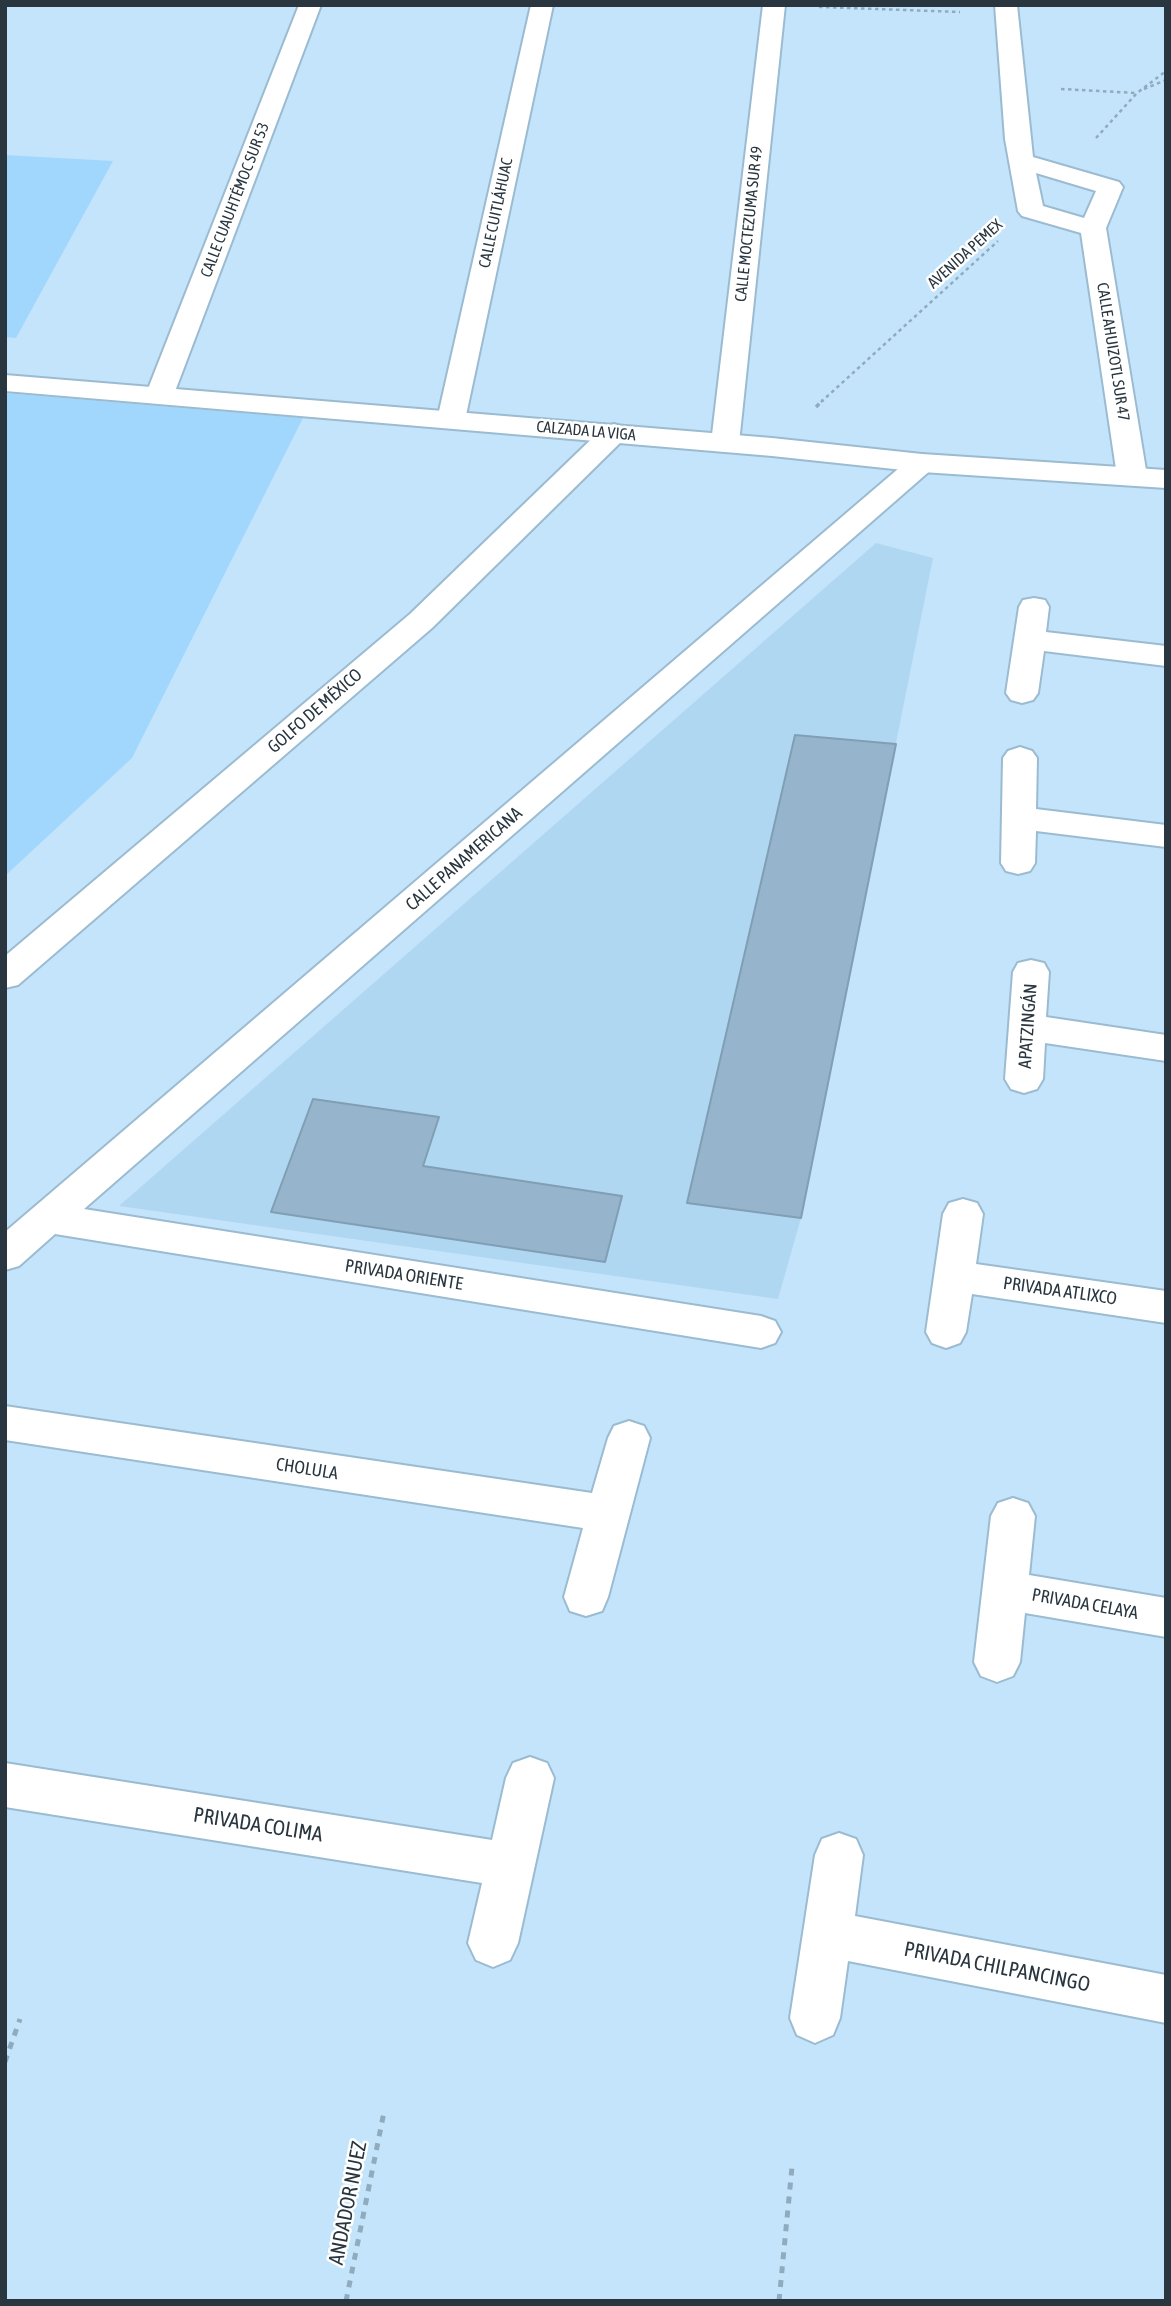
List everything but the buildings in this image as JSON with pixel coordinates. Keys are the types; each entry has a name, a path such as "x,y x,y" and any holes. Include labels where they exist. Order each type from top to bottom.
{"street":[{"name":"CALLE CUAUHTÉMOC SUR 53","path":"160,394 310,5"},
{"name":"CALLE CUITLÁHUAC","path":"451,420 542,5"},
{"name":"CALLE MOCTEZUMA SUR 49","path":"724,443 774,5"},
{"path":"1006,5 1020,161 1031,211 1093,228 1110,187 1020,161"},
{"name":"CALLE AHUIZOTL SUR 47","path":"1093,228 1132,476"},
{"name":"CALZADA LA VIGA","path":"5,383 614,433 922,464 1166,479"},
{"name":"GOLFO DE MÉXICO","path":"5,976 421,621 614,433"},
{"name":"CALLE PANAMERICANA","path":"5,1255 922,464"},
{"path":"1022,693 1034,607"},
{"path":"1029,640 1166,656"},
{"path":"1018,863 1020,758"},
{"path":"1019,818 1166,835"},
{"name":"APATZINGÁN","path":"1024,1079 1031,972"},
{"path":"1028,1027 1166,1048"},
{"path":"946,1332 963,1214"},
{"name":"PRIVADA ORIENTE","path":"47,1218 761,1332"},
{"name":"PRIVADA ATLIXCO","path":"954,1276 1166,1307"},
{"name":"CHOLULA","path":"5,1423 608,1514"},
{"path":"586,1597 629,1438"},
{"path":"997,1662 1013,1516"},
{"name":"PRIVADA CELAYA","path":"1005,1590 1166,1618"},
{"path":"493,1943 530,1779"},
{"name":"PRIVADA COLIMA","path":"5,1785 510,1865"},
{"path":"815,2018 839,1855"},
{"name":"PRIVADA CHILPANCINGO","path":"828,1934 1166,1999"}],"path":[{"path":"1064,174 1137,93 1166,71"},
{"path":"1137,93 1166,80"},
{"name":"AVENIDA PEMEX","path":"772,447 1031,211"},
{"path":"5,2063 20,2019"},
{"name":"ANDADOR NUEZ","path":"346,2301 384,2112"},
{"path":"779,2301 792,2167"}],"shaded area":[{"path":"5,155 113,161 16,338 5,337"},
{"path":"5,393 303,418 132,758 5,876"},
{"path":"876,543 933,558 801,1218 778,1299 119,1206"}]}
